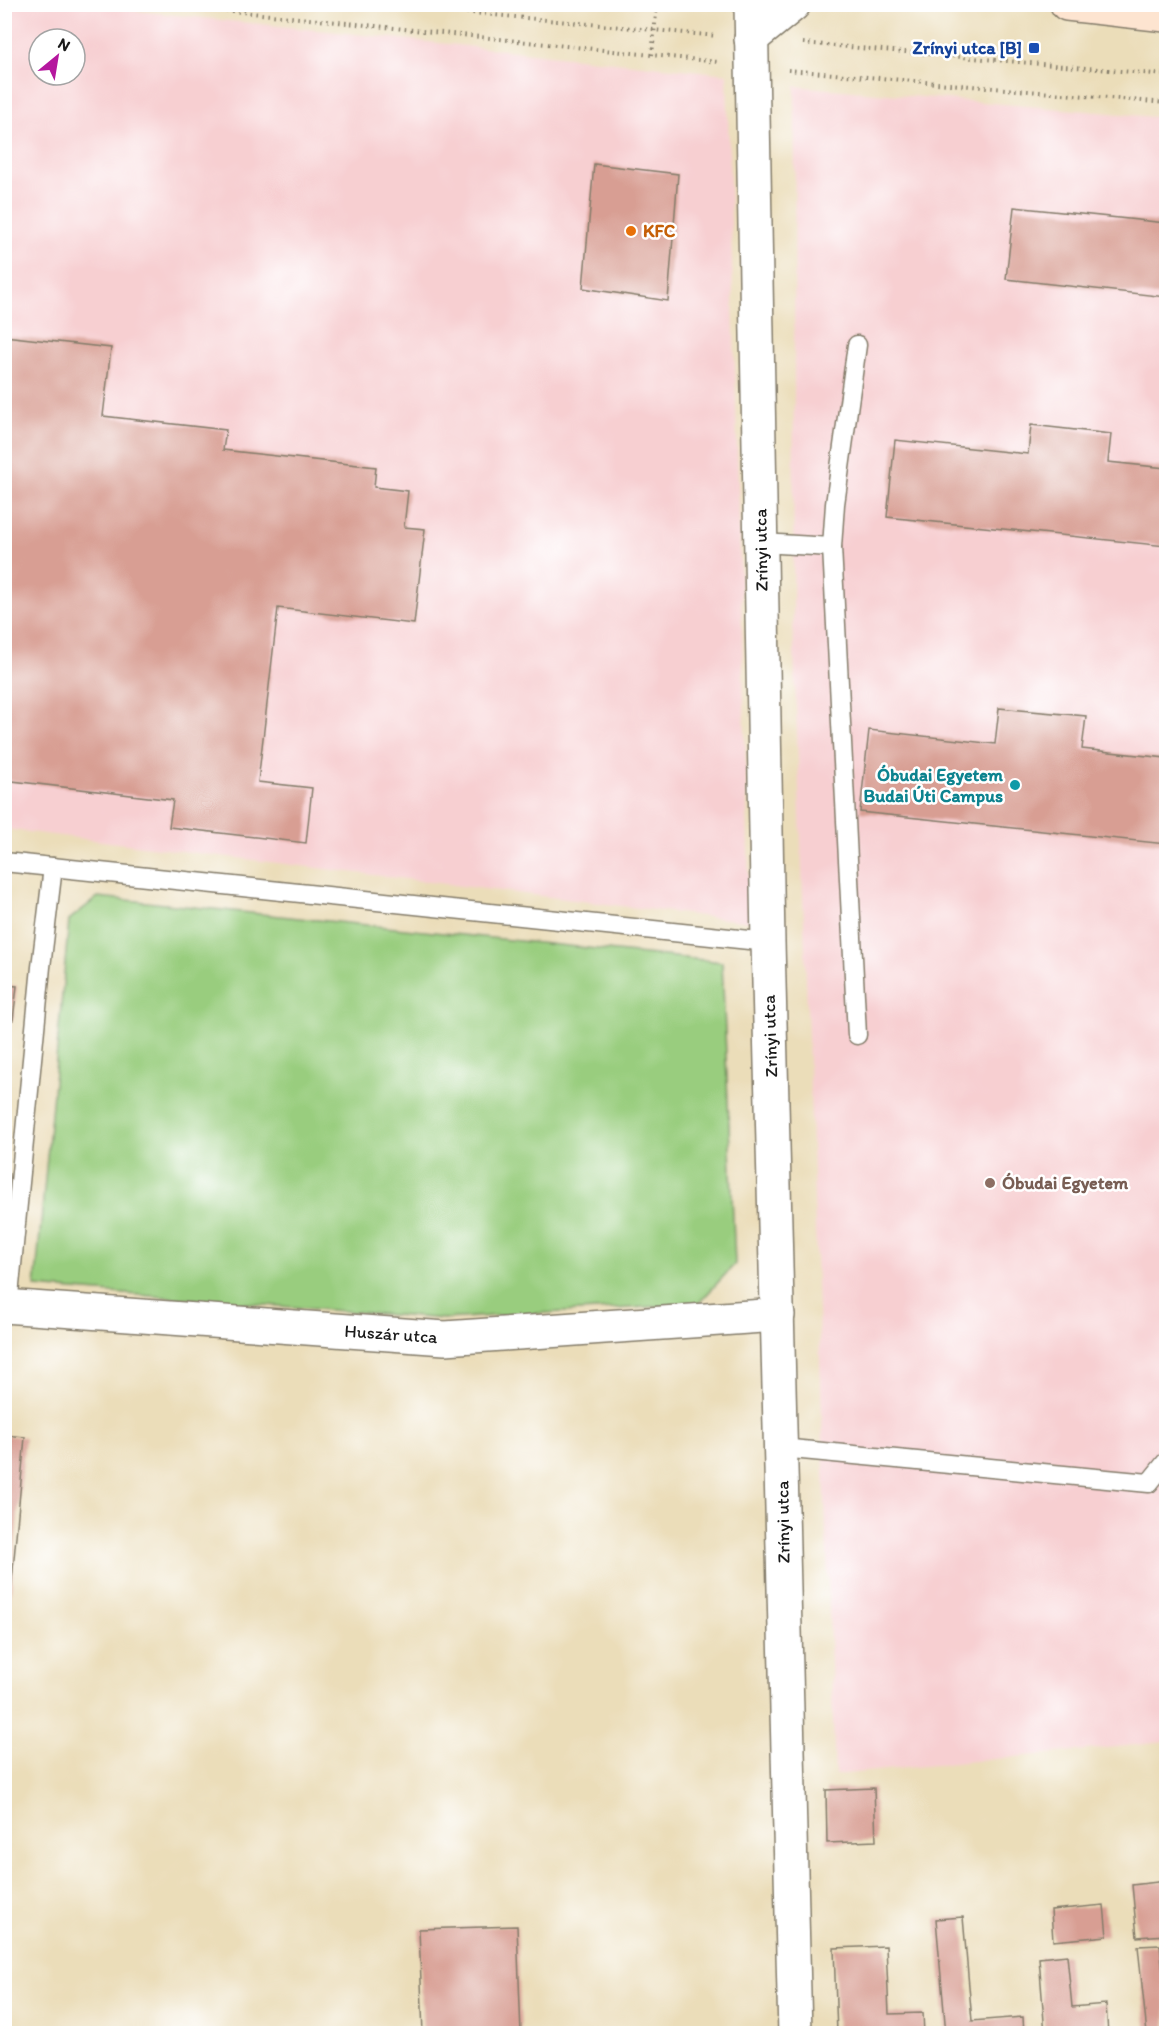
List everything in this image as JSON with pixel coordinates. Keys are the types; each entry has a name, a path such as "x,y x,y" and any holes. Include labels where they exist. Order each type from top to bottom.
{"main road":[{"path":"1067,4 1167,15"}],"street":[{"name":"Zrínyi utca","path":"751,4 768,942 795,2034"},
{"path":"752,53 794,4"},
{"name":"Huszár utca","path":"6,1306 445,1338 778,1316"}],"lane":[{"path":"857,345 835,504 832,547 857,1035"},
{"path":"761,543 832,547"},
{"path":"4,862 768,942"},
{"path":"6,1306 53,867"},
{"path":"781,1448 1149,1483 1167,1461"}],"path":[{"path":"166,4 652,55 752,53 1167,103"},
{"path":"652,55 657,4"}],"shaded area":[{"path":"5,5 82,5 727,74 750,922 5,829"},
{"name":"Óbudai Egyetem","path":"795,86 1166,118 1166,1742 835,1775 793,624"}],"green space":[{"path":"98,897 722,962 735,1264 698,1304 444,1319 35,1287 69,920"}],"building":[{"name":"KFC","path":"594,164 678,174 668,301 583,288"},
{"path":"1014,207 1166,223 1166,297 1006,279"},
{"path":"4,336 111,348 103,416 226,430 223,450 376,467 374,487 408,491 404,527 425,529 414,624 278,608 258,782 312,788 306,843 169,827 173,800 4,780"},
{"path":"1031,425 1111,434 1108,462 1166,468 1166,546 887,517 895,440 1028,454"},
{"name":"Óbudai Egyetem Budai Úti Campus","path":"999,708 1086,716 1082,749 1166,758 1166,844 860,812 869,730 995,744"},
{"path":"4,985 17,986 13,1020 4,1019"},
{"path":"4,1435 25,1437 6,1647 4,1647"},
{"path":"874,1788 876,1841 827,1843 826,1790"},
{"path":"1166,1881 1166,1935 1137,1937 1132,1885"},
{"path":"1104,1905 1107,1936 1053,1941 1051,1910"},
{"path":"963,1917 972,2021 1023,2017 1024,2034 946,2034 936,1919"},
{"path":"517,1926 521,2034 423,2034 419,1929"},
{"path":"1160,1945 1166,1993 1166,2034 1147,2034 1138,1946"},
{"path":"886,1946 889,2014 923,2013 924,2034 837,2034 834,1948"},
{"path":"1067,1955 1072,2007 1106,2004 1108,2034 1045,2034 1039,1958"}],"place":[{"name":"Zrínyi utca [B]","path":"1034,48"},
{"name":"KFC","path":"631,231"},
{"name":"Óbudai Egyetem Budai Úti Campus","path":"1015,785"},
{"name":"Óbudai Egyetem","path":"990,1183"}]}
